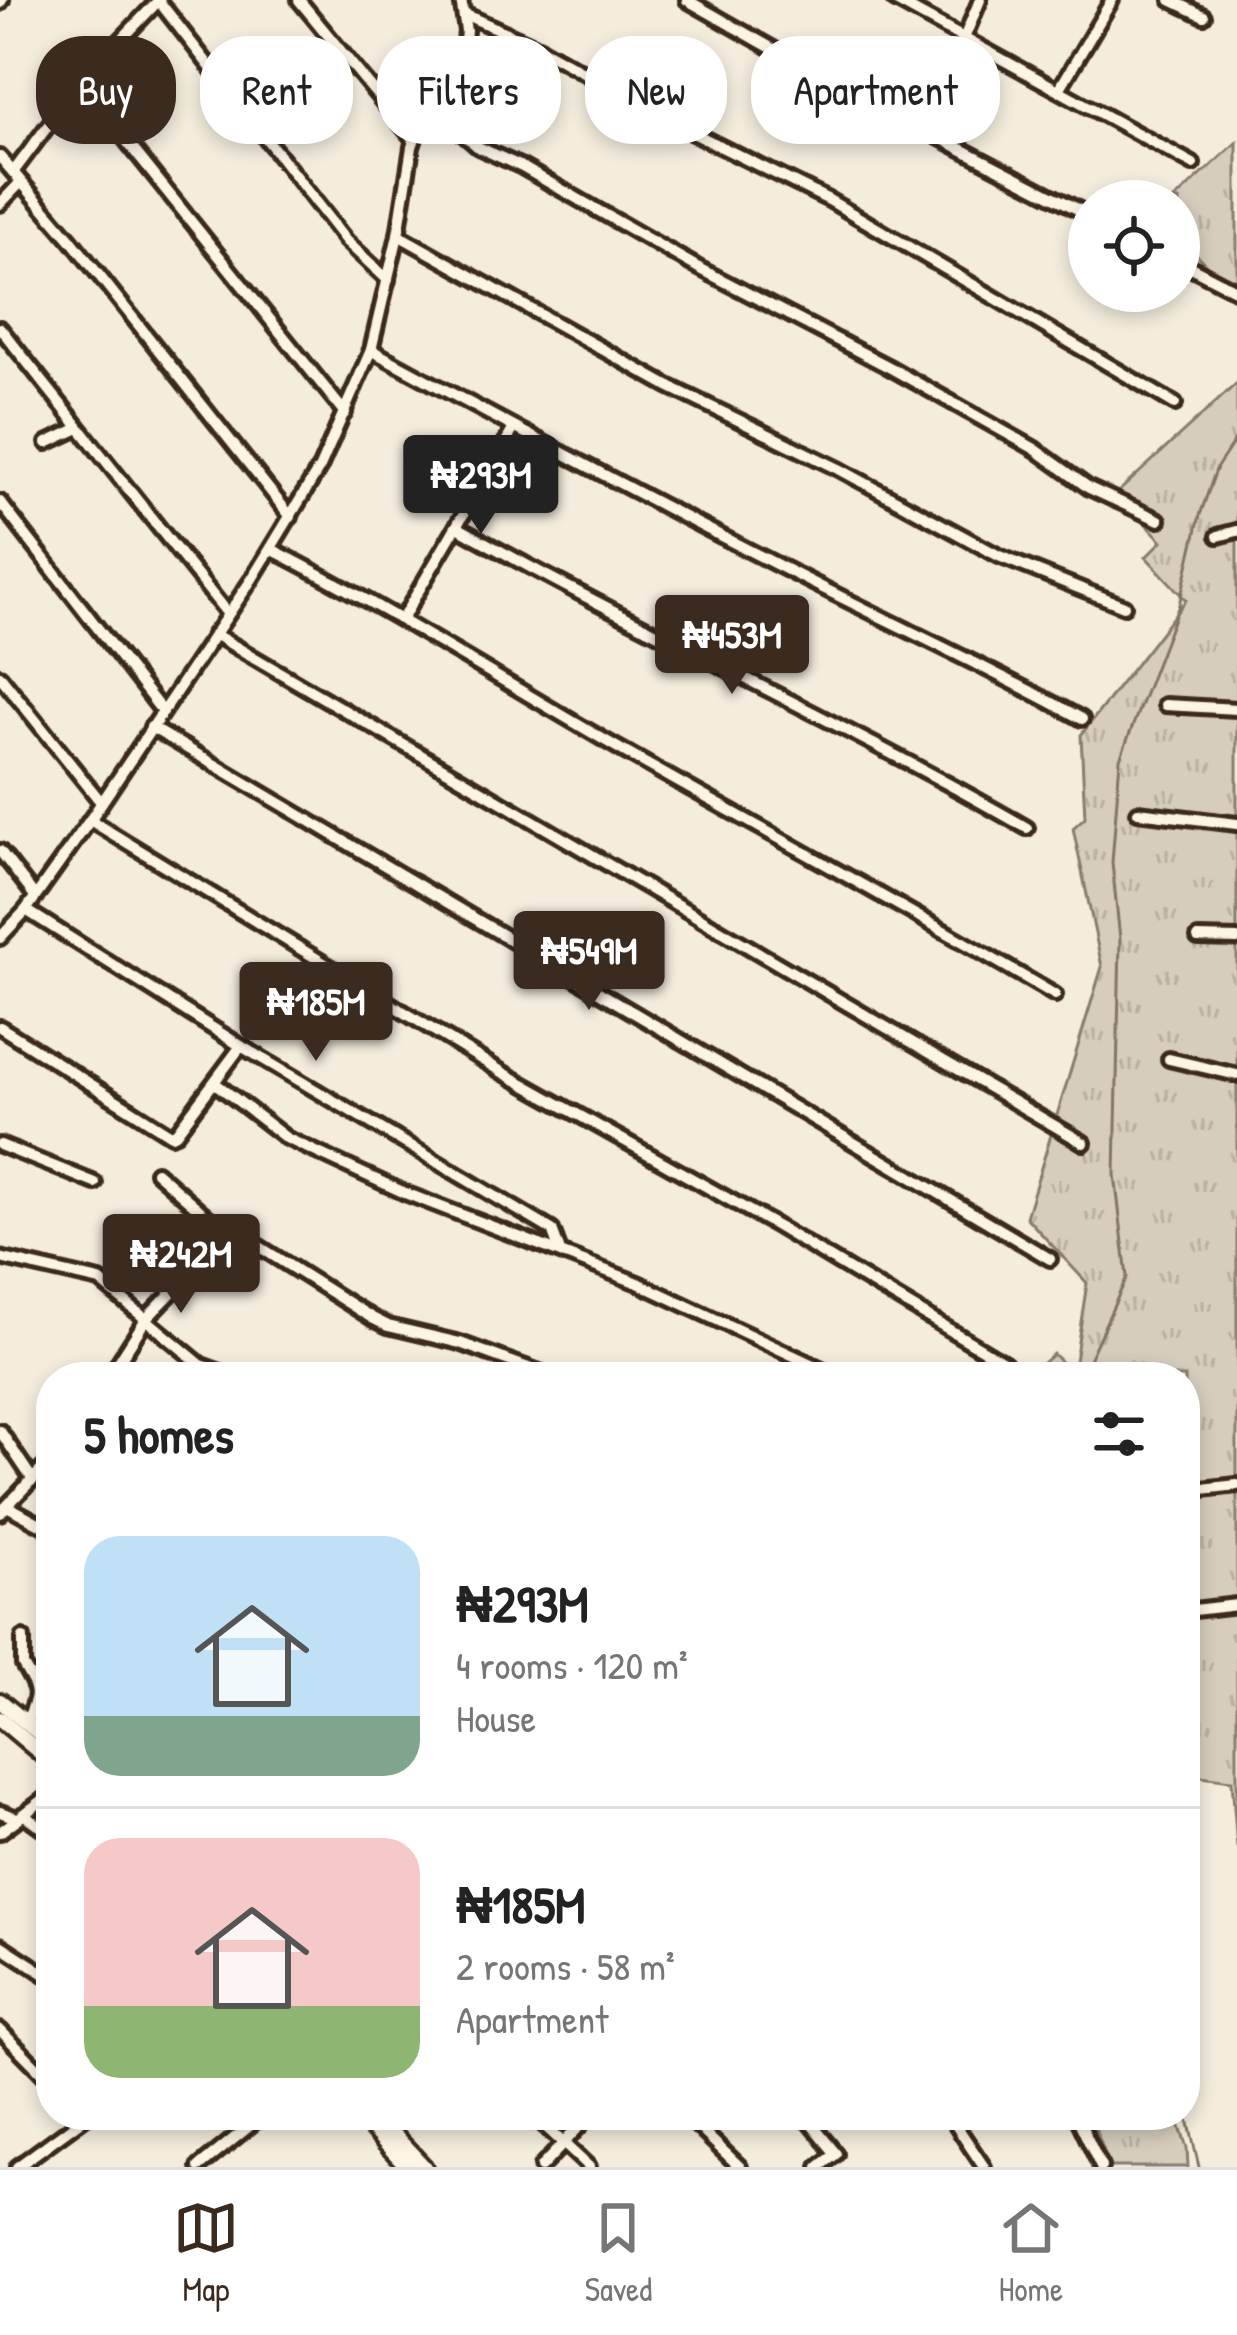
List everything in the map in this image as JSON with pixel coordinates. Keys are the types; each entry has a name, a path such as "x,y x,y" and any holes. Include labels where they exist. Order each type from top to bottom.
{"main road":[{"path":"0,1701 36,1731"},
{"path":"0,1719 36,1749"},
{"path":"373,2130 408,2167"},
{"path":"389,2130 424,2167"}],"street":[{"path":"124,36 158,0 354,250 388,280"},
{"path":"299,0 377,95"},
{"path":"461,0 464,36"},
{"path":"688,0 826,80 1068,204"},
{"path":"894,0 965,36 980,0"},
{"path":"1060,88 1112,0"},
{"path":"1171,0 1204,16"},
{"path":"464,14 539,48 682,128 829,200 1174,404"},
{"path":"1000,55 1193,164"},
{"path":"0,204 39,144"},
{"path":"129,144 344,412"},
{"path":"0,938 26,910 90,820 291,518 371,350 413,144"},
{"path":"475,144 905,376 1035,449 1089,488 1159,520"},
{"path":"0,158 291,518"},
{"path":"398,235 668,386 839,469 999,556 1124,606"},
{"path":"1200,272 1237,291"},
{"path":"0,328 227,613"},
{"path":"371,350 1082,719"},
{"path":"47,443 79,428"},
{"path":"402,619 514,428"},
{"path":"0,502 162,711"},
{"path":"459,528 561,585 893,751 1028,828"},
{"path":"1218,536 1237,531"},
{"path":"271,549 402,619 625,752 1055,995"},
{"path":"214,634 1084,1144"},
{"path":"0,676 101,802"},
{"path":"1165,704 1237,710"},
{"path":"152,728 1050,1259"},
{"path":"1138,812 1237,824"},
{"path":"90,820 502,1072 773,1224 1003,1362"},
{"path":"0,851 34,896"},
{"path":"26,910 241,1046 552,1230 559,1250"},
{"path":"1198,938 1237,939"},
{"path":"0,1027 171,1135 241,1046"},
{"path":"1169,1059 1237,1075"},
{"path":"215,1083 286,1138 405,1193 559,1250 806,1362"},
{"path":"0,1145 95,1183"},
{"path":"156,1172 228,1235 255,1244 388,1326 460,1343 512,1362"},
{"path":"119,1362 146,1319 228,1235"},
{"path":"0,1258 100,1281 197,1362"},
{"path":"0,1430 34,1480"},
{"path":"36,1478 4,1510 36,1524"},
{"path":"1200,1489 1237,1484"},
{"path":"1200,1609 1237,1605"},
{"path":"23,1638 22,1665 36,1682"},
{"path":"26,1723 36,1693"},
{"path":"0,1832 36,1805"},
{"path":"0,1812 36,1825"},
{"path":"0,1945 36,1968"},
{"path":"0,2030 36,2067"},
{"path":"17,2167 66,2130"},
{"path":"199,2167 244,2130"},
{"path":"548,2130 589,2167"},
{"path":"541,2167 576,2130"},
{"path":"702,2130 740,2167"},
{"path":"816,2130 846,2167"},
{"path":"959,2130 984,2167"},
{"path":"1083,2130 1101,2167"},
{"path":"819,2167 836,2154"}],"green space":[{"path":"1237,142 1237,298 1200,258 1200,180 1196,180"},
{"path":"1237,383 1237,1848 1232,1780 1200,1776 1200,1362 1075,1362 1087,1283 1026,1217 1102,967 1073,828 1085,817 1081,735 1186,600 1146,557 1162,541 1117,493"},
{"path":"1096,2130 1181,2130 1188,2167 1110,2167"}],"waterway":[{"path":"1088,1362 1127,1277 1115,1175 1120,939 1112,863 1120,759 1179,605 1200,515 1217,467 1237,437"},
{"path":"1191,2130 1199,2167"}]}
